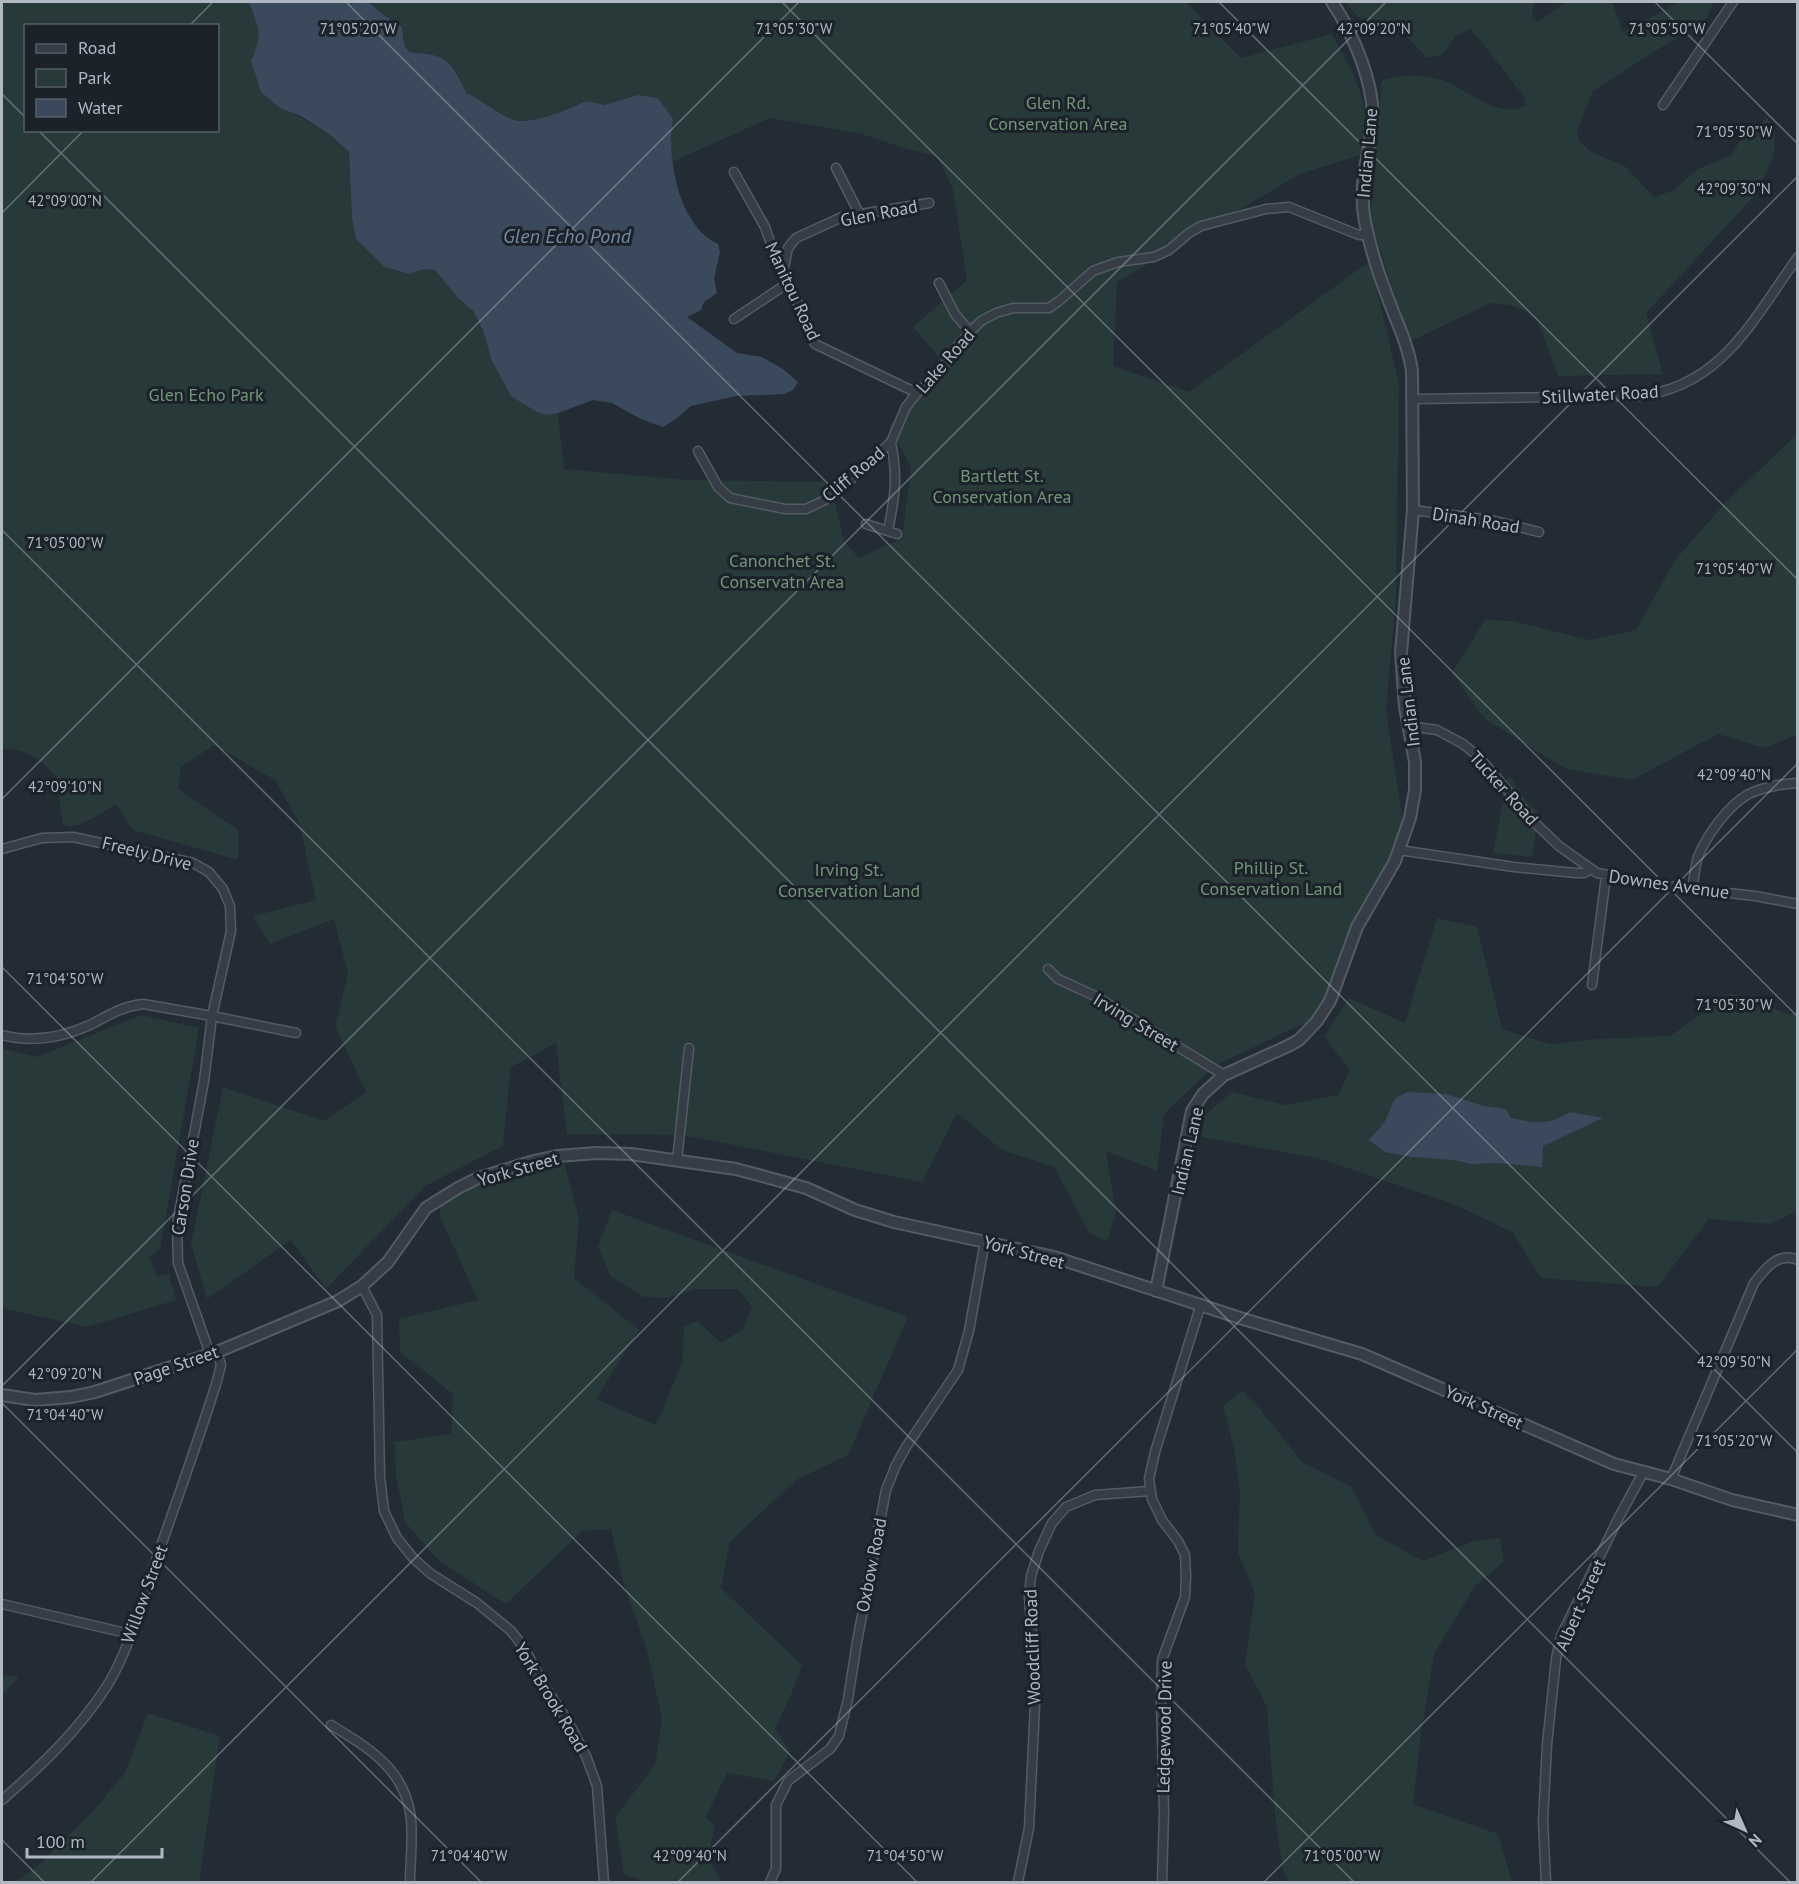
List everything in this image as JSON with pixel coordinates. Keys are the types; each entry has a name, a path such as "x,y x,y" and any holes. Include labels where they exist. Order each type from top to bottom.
{"street":[{"name":"Indian Lane","path":"1156,1291 1192,1111 1203,1094 1224,1075 1299,1040 1317,1021 1330,1001 1357,927 1400,850 1410,818 1415,790 1415,762 1402,682 1401,653 1413,510 1413,399 1408,352 1385,292 1368,235 1362,191 1372,127 1372,97 1359,56 1332,2"},
{"path":"1663,105 1733,2"},
{"path":"836,168 860,215"},
{"name":"Manitou Road","path":"734,172 765,227 815,344 917,393"},
{"name":"Glen Road","path":"783,272 788,248 796,238 842,218 929,203"},
{"name":"Lake Road","path":"891,442 906,406 936,377 954,350 970,332 981,321 996,313 1013,308 1048,308 1094,271 1109,264 1154,258 1201,226 1266,209 1288,207 1359,235 1368,235"},
{"name":"Stillwater Road","path":"1413,399 1659,394 1703,374 1731,350 1797,257"},
{"path":"734,319 788,283"},
{"path":"939,283 955,315 970,332"},
{"path":"866,524 893,532 896,467 891,442"},
{"name":"Cliff Road","path":"698,452 718,487 730,498 798,510 812,507 825,500 891,442"},
{"name":"Dinah Road","path":"1413,510 1491,520 1539,532"},
{"name":"Tucker Road","path":"1409,726 1437,730 1463,744 1479,757 1535,823 1559,846 1591,869"},
{"path":"1692,889 1699,856 1710,833 1739,801 1761,790 1797,783"},
{"name":"Freely Drive","path":"2,849 42,838 79,838 186,861 209,872 217,879 228,897 232,918 212,1016"},
{"name":"Downes Avenue","path":"1400,850 1515,867 1576,873 1584,873 1591,869 1606,876 1797,904"},
{"path":"1592,985 1606,876"},
{"name":"Irving Street","path":"1048,969 1058,979 1095,996 1224,1075"},
{"path":"2,1035 30,1039 70,1033 132,1005 156,1005 296,1033"},
{"name":"Carson Drive","path":"212,1016 204,1081 177,1224 176,1244 178,1263 213,1353"},
{"path":"677,1161 689,1048"},
{"name":"York Street","path":"278,1328 338,1301 362,1286 388,1262 426,1208 478,1178 534,1161 575,1154 631,1154 736,1169 806,1188 855,1210 894,1222 1054,1257 1240,1318 1362,1354 1614,1464 1671,1479 1731,1500 1797,1515"},
{"name":"Oxbow Road","path":"770,1882 776,1869 776,1805 788,1781 830,1749 839,1736 848,1699 858,1632 886,1490 906,1447 958,1370 969,1331 985,1241"},
{"path":"1671,1479 1755,1283 1768,1265 1779,1258 1791,1257 1797,1260"},
{"name":"York Brook Road","path":"362,1286 377,1315 380,1477 384,1511 397,1538 414,1559 431,1574 477,1603 511,1631 525,1649 542,1682 569,1723 586,1756 597,1786 604,1882"},
{"name":"Ledgewood Drive","path":"1162,1882 1164,1812 1162,1660 1185,1597 1186,1577 1185,1555 1178,1541 1162,1520 1150,1491 1149,1479 1155,1452 1201,1304"},
{"name":"Page Street","path":"2,1395 35,1400 71,1397 213,1353 278,1328"},
{"name":"Willow Street","path":"2,1800 50,1758 110,1681 130,1634 219,1376 220,1365 213,1353"},
{"name":"Albert Street","path":"1546,1882 1544,1821 1549,1708 1561,1636 1644,1471"},
{"name":"Woodcliff Road","path":"1018,1882 1029,1828 1036,1685 1029,1597 1031,1576 1039,1551 1052,1523 1066,1507 1095,1495 1150,1491"},
{"path":"2,1604 130,1634"},
{"path":"331,1725 369,1748 389,1767 404,1789 411,1814 410,1882"}],"green space":[{"path":"2,2 245,2 250,4 259,39 256,51 288,110 328,133 349,152 352,219 356,239 413,273 424,269 435,270 457,297 474,312 484,333 491,359 546,415 558,413 564,469 688,480 830,482 844,541 859,558 902,538 911,467 889,428 914,385 941,360 913,327 967,280 953,189 937,156 910,150 862,134 770,118 672,162 670,137 673,119 637,95 605,105 586,101 540,118 514,120 466,93 457,73 430,53 409,52 404,44 402,27 369,2 1186,2 1241,58 1332,34 1348,63 1364,106 1365,138 1361,155 1300,174 1117,282 1113,366 1189,392 1370,261 1399,384 1396,596 1386,710 1403,823 1410,826 1373,899 1341,981 1307,1027 1303,1024 1214,1066 1164,1114 1157,1171 1106,1151 1116,1213 1107,1242 1089,1232 1054,1167 1002,1150 957,1113 922,1182 682,1135 567,1134 556,1043 511,1067 503,1146 425,1186 326,1289 291,1240 207,1299 191,1244 223,1087 324,1121 366,1092 335,1026 348,973 334,919 270,944 253,916 316,900 299,822 275,780 214,745 181,767 178,789 238,830 238,860 133,830 116,804 83,823 63,825 56,777 32,756 10,749 2,749"},
{"path":"1345,2 1534,2 1532,17 1538,22 1566,2 1612,2 1623,32 1679,2 1714,2 1707,18 1593,91 1577,131 1578,139 1588,150 1626,167 1654,197 1674,190 1698,169 1732,155 1739,142 1767,118 1775,130 1774,156 1755,195 1646,313 1663,374 1558,376 1538,322 1526,311 1510,305 1491,303 1409,342 1370,217 1382,80 1410,76 1438,79 1503,109 1525,106 1526,99 1471,29 1456,36 1442,55 1427,58 1405,35 1384,22 1358,17"},
{"path":"1797,434 1797,735 1764,748 1718,734 1632,780 1566,769 1485,719 1452,673 1485,620 1513,621 1590,640 1636,630 1675,560 1726,502"},
{"path":"1508,775 1529,804 1539,813 1532,857 1493,853"},
{"path":"1437,918 1477,927 1502,1029 1550,1044 1670,1036 1731,993 1788,1014 1797,1013 1797,1211 1770,1224 1709,1219 1657,1287 1541,1278 1513,1233 1456,1205 1321,1159 1202,1137 1204,1116 1232,1092 1285,1105 1338,1095 1350,1070 1324,1037 1349,998 1405,1023"},
{"path":"141,1015 199,1028 160,1249 149,1257 157,1276 169,1274 176,1300 87,1327 2,1308 2,1048 37,1057"},
{"path":"562,1155 579,1218 574,1278 639,1330 596,1399 656,1425 682,1363 684,1326 698,1321 721,1343 743,1329 752,1307 738,1289 695,1289 667,1298 644,1297 611,1277 598,1247 612,1210 908,1317 848,1455 796,1480 730,1542 721,1588 802,1665 775,1729 790,1752 774,1781 727,1773 706,1817 715,1826 708,1858 722,1882 645,1882 624,1874 615,1817 655,1765 662,1719 646,1647 624,1585 611,1529 582,1531 506,1604 438,1560 405,1522 396,1476 394,1442 451,1434 453,1394 400,1352 399,1319 478,1300 440,1217 440,1199 458,1188"},
{"path":"1242,1391 1259,1408 1302,1462 1352,1487 1376,1535 1423,1561 1471,1542 1500,1538 1504,1562 1475,1586 1434,1654 1413,1804 1498,1834 1512,1882 1289,1882 1283,1871 1275,1816 1267,1707 1245,1664 1255,1594 1238,1553 1240,1491 1234,1449 1223,1406"},
{"path":"2,1675 19,1677 2,1695"},
{"path":"148,1713 220,1736 199,1882 15,1882 38,1866 94,1810 125,1773"}],"water":[{"name":"Glen Echo Pond","path":"245,2 369,2 402,27 404,44 409,52 431,55 446,61 456,73 466,93 514,120 540,118 586,101 605,105 637,95 658,98 673,119 672,153 678,190 694,222 705,235 718,244 720,253 714,278 717,293 704,302 701,310 687,317 737,353 762,357 783,369 798,382 793,390 784,394 736,396 691,406 663,427 641,419 612,403 593,400 546,415 511,396 491,359 484,333 474,312 457,297 435,270 424,269 410,274 385,267 356,239 352,219 349,152 329,134 301,116 280,108 261,92 251,61 257,44 258,32 250,4"},
{"path":"1408,1092 1446,1094 1484,1106 1506,1109 1511,1118 1528,1121 1555,1120 1570,1112 1603,1118 1543,1146 1542,1167 1497,1163 1472,1164 1385,1152 1369,1140 1383,1124 1394,1100"}],"park label":[{"name":"Glen Rd. Conservation Area","path":"1058,112"},
{"name":"Glen Echo Park","path":"206,394"},
{"name":"Bartlett St. Conservation Area","path":"1002,485"},
{"name":"Canonchet St. Conservatn Area","path":"782,570"},
{"name":"Phillip St. Conservation Land","path":"1271,877"},
{"name":"Irving St. Conservation Land","path":"849,879"}]}
